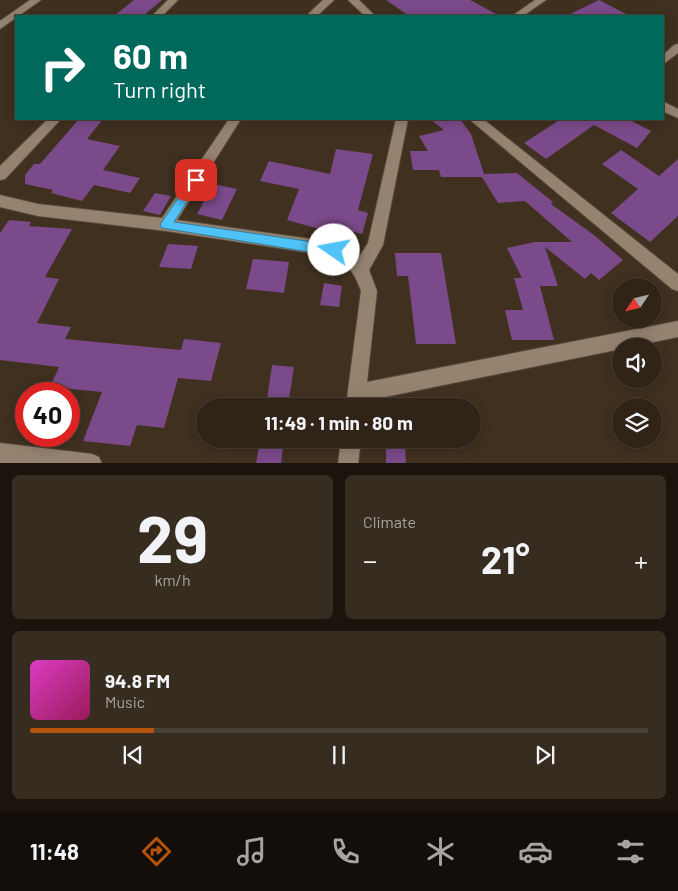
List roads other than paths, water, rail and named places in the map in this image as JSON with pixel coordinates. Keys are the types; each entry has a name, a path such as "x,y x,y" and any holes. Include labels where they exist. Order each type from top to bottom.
{"street":[{"path":"15,15 36,0"},
{"path":"158,15 173,0"},
{"path":"312,15 329,0"},
{"path":"353,0 369,15"},
{"path":"518,15 541,0"},
{"path":"0,26 15,15"},
{"path":"664,60 678,47"},
{"path":"664,106 678,114"},
{"path":"0,175 54,120"},
{"path":"166,225 234,120"},
{"path":"361,269 375,244 402,120"},
{"path":"476,120 678,284"},
{"path":"0,201 38,210 166,225 325,248 344,253 361,269 369,292 356,398"},
{"path":"365,398 678,329"},
{"path":"348,463 350,448"},
{"path":"0,453 84,463"}]}
